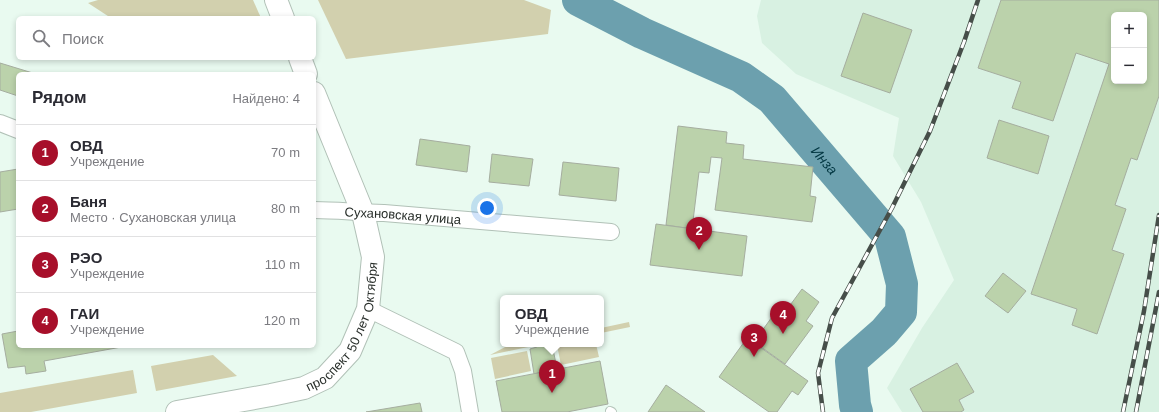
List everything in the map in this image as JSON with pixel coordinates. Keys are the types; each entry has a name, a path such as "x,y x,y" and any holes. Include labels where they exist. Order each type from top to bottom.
{"main road":[{"path":"276,0 282,16"},
{"path":"301,60 305,72"},
{"name":"проспект 50 лет Октября","path":"177,412 304,388 325,378 350,351 368,309 373,257 363,213 316,98"}],"street":[{"path":"0,123 16,129"},
{"name":"Сухановская улица","path":"316,210 384,213 611,232"},
{"path":"368,309 456,352 463,371 470,412"}],"shaded area":[{"path":"98,0 253,0 260,16 108,16 88,3"},
{"path":"318,0 524,0 551,10 548,34 346,59"},
{"path":"761,0 1159,0 1159,412 902,412 887,388 922,328 954,280 921,202 893,156 899,118 796,74 762,43 757,16"},
{"path":"629,322 630,327 604,332 604,327"},
{"path":"505,347 528,347 490,355"},
{"path":"557,347 597,347 599,357 561,365"},
{"path":"527,351 531,371 495,379 491,358"},
{"path":"213,355 237,376 156,391 151,366"},
{"path":"133,370 137,393 31,412 0,412 0,393"}],"building":[{"path":"1001,0 1159,0 1159,96 1137,160 1131,158 1115,205 1126,209 1112,250 1124,254 1097,334 1072,325 1077,309 1031,294 1109,64 1076,53 1053,121 1012,108 1021,82 978,68"},
{"path":"863,13 912,30 890,93 841,76"},
{"path":"0,63 29,72 16,72 16,95 0,90"},
{"path":"999,120 1049,136 1038,174 987,158"},
{"path":"678,126 727,132 726,143 744,145 743,159 813,167 810,196 816,197 812,222 715,210 722,158 711,157 709,173 699,172 692,229 666,225"},
{"path":"420,139 470,146 467,172 416,165"},
{"path":"492,154 533,159 529,186 489,182"},
{"path":"563,162 619,168 616,201 559,195"},
{"path":"16,169 16,209 0,212 0,172"},
{"path":"656,224 747,236 742,276 650,265"},
{"path":"1003,273 1026,291 1008,313 985,296"},
{"path":"802,289 819,302 806,321 813,326 785,364 754,342 782,303 788,308"},
{"path":"16,331 16,348 116,348 44,361 46,371 26,374 25,366 8,368 2,334"},
{"path":"747,338 808,381 798,395 792,391 777,412 769,412 719,377"},
{"path":"537,347 553,347 557,369 534,374 530,349"},
{"path":"600,361 608,404 567,412 502,412 496,381"},
{"path":"957,363 974,392 959,400 964,410 961,412 923,412 910,389"},
{"path":"666,385 705,412 648,412"},
{"path":"420,403 422,412 366,412"}],"waterway":[{"name":"Инза","path":"578,0 642,33 741,77 772,99 890,237 902,284 901,312 884,332 851,361 857,412"}],"railway":[{"path":"823,412 818,373 832,318 892,208 930,131 964,42 978,0"},
{"path":"1123,412 1144,311 1159,215"},
{"path":"1136,412 1159,292"}],"place":[{"name":"Баня","path":"699,250"},
{"name":"ГАИ","path":"783,334"},
{"name":"РЭО","path":"754,357"},
{"name":"ОВД","path":"552,393"}]}
